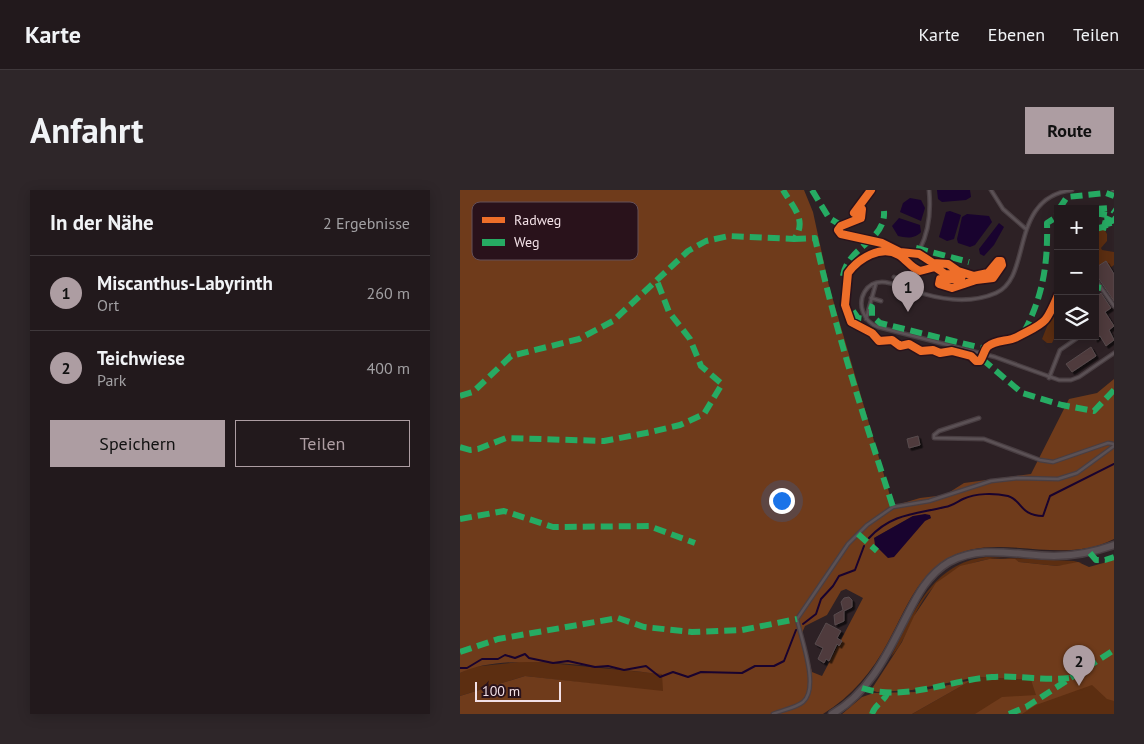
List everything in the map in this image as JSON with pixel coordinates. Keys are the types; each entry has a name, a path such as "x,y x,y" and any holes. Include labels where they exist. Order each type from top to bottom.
{"main road":[{"path":"832,714 849,702 874,674 919,592 934,574 949,563 978,553 1074,556 1114,545"}],"lane":[{"path":"920,249 924,241 931,206 930,190"},
{"path":"991,190 1003,210 1027,230"},
{"path":"1072,190 1056,194 1047,199 1038,208 1027,230 1010,281 998,292 978,298 962,300 932,297 888,283 876,283 871,285 862,294 861,305 866,319 878,327 996,357 1049,378 1071,380 1114,353"},
{"path":"894,277 906,282 909,290"},
{"path":"866,319 876,283"},
{"path":"1099,285 1114,306"},
{"path":"871,298 881,301"},
{"path":"1049,378 1060,350 1075,340"},
{"path":"979,418 939,431 934,435 934,438 984,439 1040,460 1053,462 1108,443 1114,445"},
{"path":"774,714 803,702 811,688 811,676 797,619 848,544 868,525 893,508 930,501 991,481 1018,478 1043,481 1058,480 1077,473 1114,445"}],"shaded area":[{"path":"460,190 804,190 813,212 829,286 893,506 920,498 945,495 964,483 1031,474 1069,399 1097,393 1114,379 1114,539 1093,547 1071,550 984,548 963,552 944,561 918,587 882,653 868,673 852,691 823,714 460,714 460,696 525,676 663,691 662,674 559,663 504,663 480,666 460,673","holes":["913,516 931,518 874,538","846,589 863,598 822,676 812,672 802,633 805,626 827,615 841,591"]},
{"path":"937,190 970,190 971,197 966,200 942,202 938,199"},
{"path":"910,198 921,200 925,208 921,221 900,212 903,203"},
{"path":"950,211 961,215 954,239 947,241 939,237 946,212"},
{"path":"967,214 989,216 992,222 975,245 970,247 958,243 957,239 962,217"},
{"path":"899,218 920,225 921,232 913,237 898,236 892,226"},
{"path":"999,223 1004,227 994,245 984,256 980,254 979,249"},
{"path":"1104,229 1107,234 1107,241 1101,248 1102,250 1114,252 1114,265 1110,268 1106,261 1099,265 1099,230"},
{"path":"1054,309 1054,339 1052,343 1047,343 1042,339"},
{"path":"930,515 931,518 925,521 894,557 888,558 875,545 874,538 913,516"},
{"path":"986,557 1082,563 1057,566 998,558 962,567 942,579 926,596 901,643 891,657 916,608 938,580 951,569 967,561"},
{"path":"989,559 1015,559 1019,562 1057,566 1078,562 1089,567 1114,560 1114,701 1107,699 1092,685 1036,705 1022,714 975,714 1002,697 1036,695 1031,680 977,677 912,690 877,692 871,690 902,642 914,616 936,583 960,566"},
{"path":"528,661 663,674 663,692 525,676 460,696 460,673 472,667"},
{"path":"977,677 1031,680 1036,691 1114,682 1114,714 912,714"},
{"path":"972,680 912,714 842,714 862,697 874,693 916,692"}],"building":[{"path":"1106,261 1114,274 1114,301 1099,279 1099,265"},
{"path":"1101,293 1111,308 1105,312 1114,326 1109,330 1114,340 1106,346 1099,337 1099,295"},
{"path":"1091,347 1096,356 1072,372 1066,364"},
{"path":"918,436 920,445 909,448 907,439"},
{"path":"849,597 852,600 852,607 844,611 844,621 835,625 834,615 843,610 841,602 844,598"},
{"path":"826,623 841,631 837,638 842,641 839,646 837,644 829,661 826,659 824,663 818,659 823,648 815,644"}],"waterway":[{"path":"869,538 886,524 896,519 952,505 968,497 979,495 1008,496 1013,498 1026,511 1043,516 1050,496 1114,464"},
{"path":"803,624 816,614 821,599 839,576 855,570 864,546"},
{"path":"460,668 467,668 482,659 498,659 505,655 515,658 525,654 529,658 553,663 568,661 595,667 608,666 624,670 646,666 660,677 673,672 688,677 701,672 742,673 755,666 774,666 784,661 796,630"}],"marked path":[{"path":"460,396 473,392 511,356 579,339 613,321 688,251 706,241 729,236 794,239 800,226 798,214 783,190"},
{"path":"812,190 829,218 844,227"},
{"path":"1062,205 1067,197 1106,193 1114,196"},
{"path":"1099,209 1110,208 1114,211"},
{"path":"843,276 851,258 879,230 883,221 884,211"},
{"path":"1099,214 1107,215 1113,219 1112,221 1105,218 1099,219"},
{"path":"1024,332 1036,306 1043,279 1047,223 1054,219"},
{"path":"1099,228 1110,229 1109,225 1102,223"},
{"path":"794,239 815,238 841,340 893,507"},
{"path":"916,248 969,262"},
{"path":"460,447 470,450 478,449 506,438 604,441 680,425 704,414 722,384 701,366 690,339 669,312 657,281"},
{"path":"869,306 872,307 872,316 880,323 986,349"},
{"path":"853,311 858,318 866,319"},
{"path":"982,359 1022,393 1062,405 1094,411 1114,390"},
{"path":"460,519 504,511 553,527 649,526 695,543"},
{"path":"858,534 877,551"},
{"path":"1090,553 1096,560 1114,557"},
{"path":"460,652 498,639 618,618 644,627 692,632 742,630 797,619"},
{"path":"1009,714 1026,707 1114,650"},
{"path":"862,688 894,693 992,677 1069,678"},
{"path":"872,714 888,692"}],"cycle path":[{"path":"871,190 854,213 857,215 862,209 861,218 841,226 838,230 841,234 882,243 900,252 919,254 933,263 948,264 958,271 974,276 988,273 998,261 1001,261 1002,265 993,278 976,280 952,288 939,284 940,279 961,279 962,275 945,274 935,267 920,271 892,252 878,252 864,258 848,273 845,305 851,322 872,333 879,341 892,340 900,346 909,344 921,351 933,350 940,353 952,351 971,356 976,361 980,361 987,347 991,344 1013,339 1043,322 1054,304"}],"place":[{"name":"Miscanthus-Labyrinth","path":"908,312"},
{"name":"Teichwiese","path":"1079,686"}]}
